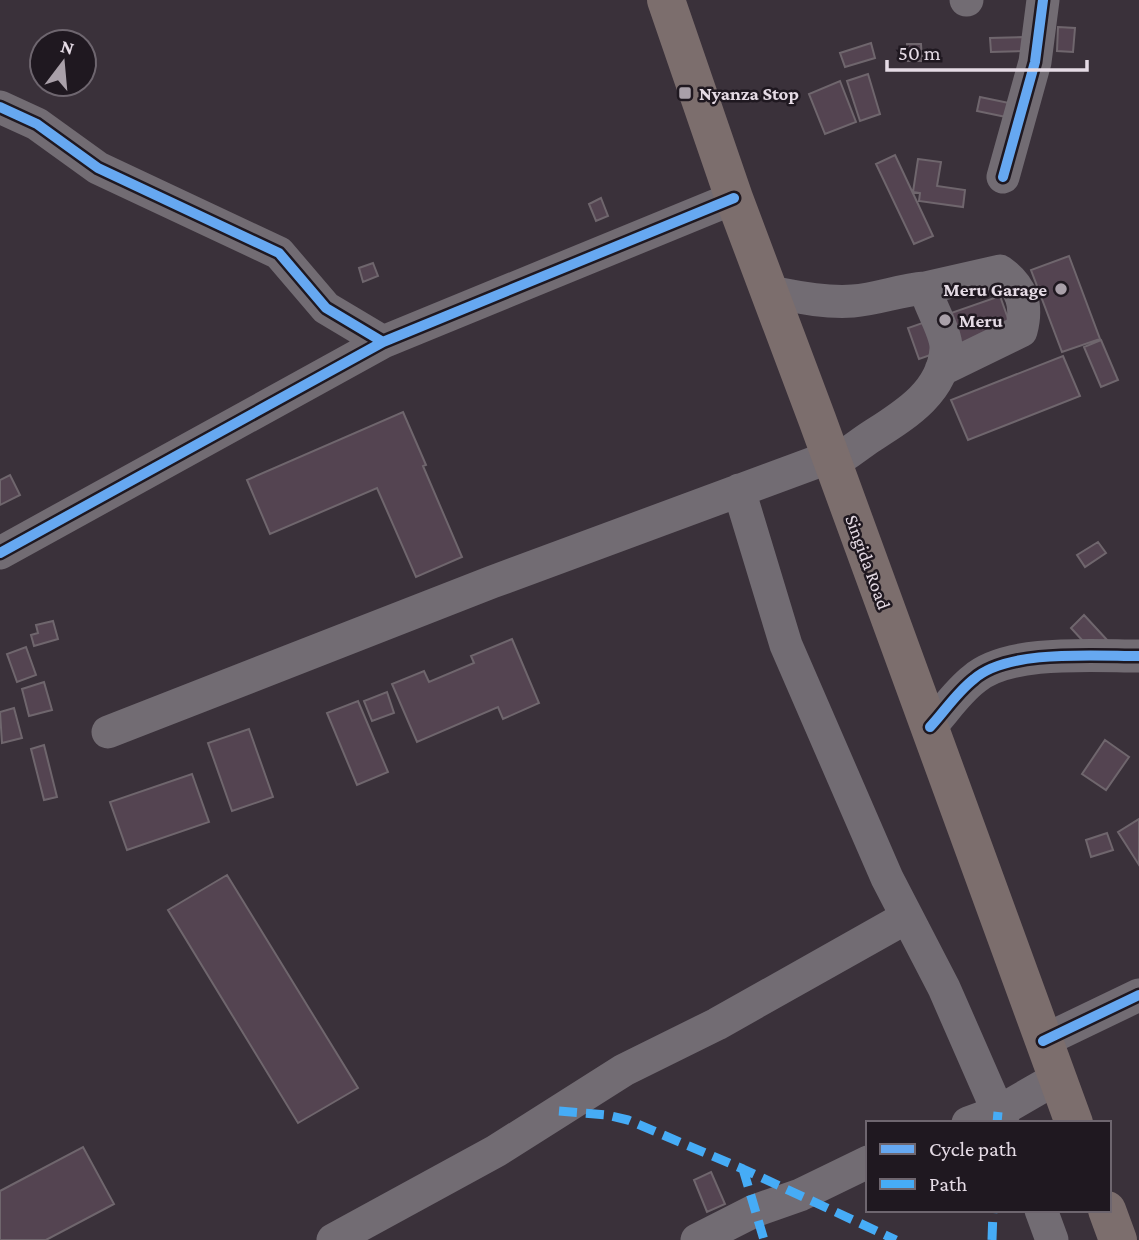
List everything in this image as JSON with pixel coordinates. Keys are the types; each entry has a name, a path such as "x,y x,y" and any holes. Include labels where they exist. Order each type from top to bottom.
{"highway":[{"name":"Singida Road","path":"666,0 734,198 1073,1121"},
{"path":"1108,1212 1118,1240"}],"street":[{"path":"1003,177 1035,62 1043,0"},
{"path":"0,107 37,124 98,169 279,253 326,308 383,342"},
{"path":"0,553 383,342 734,198"},
{"path":"770,292 851,301 1000,271 1013,281 1025,314 1021,331 941,370"},
{"path":"108,732 492,582 739,490 846,456 909,411 930,392 941,370 947,347 925,288"},
{"path":"739,490 786,645 887,878 944,988 989,1119 1057,1078"},
{"path":"930,727 974,678 996,666 1024,658 1139,656"},
{"path":"333,1240 496,1151 624,1070 717,1024 907,917"},
{"path":"1043,1041 1139,995"},
{"path":"697,1240 754,1211 800,1195 866,1164"},
{"path":"1042,1212 1052,1240"}],"building":[{"path":"1058,27 1075,28 1073,52 1057,51"},
{"path":"1023,37 1023,51 991,52 990,38"},
{"path":"871,43 875,58 845,67 840,53"},
{"path":"907,44 921,44 922,61 908,61"},
{"path":"868,74 880,114 860,121 847,81"},
{"path":"840,81 856,122 825,134 809,94"},
{"path":"980,97 1009,103 1006,117 977,111"},
{"path":"895,155 933,236 914,244 876,164"},
{"path":"918,159 941,162 937,186 965,190 963,207 919,201 920,193 913,192"},
{"path":"601,198 608,216 596,221 589,204"},
{"path":"1069,256 1100,339 1062,352 1031,270"},
{"path":"373,263 378,276 363,282 359,268"},
{"path":"1000,296 1011,327 919,359 908,328"},
{"path":"1101,340 1118,380 1101,387 1084,347"},
{"path":"1063,356 1080,396 968,440 951,400"},
{"path":"403,412 462,557 416,577 377,488 270,534 247,480"},
{"path":"10,475 20,495 0,505 0,480"},
{"path":"1098,542 1106,553 1085,567 1077,555"},
{"path":"1084,615 1108,641 1094,653 1071,628"},
{"path":"53,621 58,639 34,646 31,635 38,633 36,625"},
{"path":"512,639 539,703 503,719 498,707 417,742 392,684 424,671 429,682 474,663 471,656"},
{"path":"26,647 36,675 17,682 7,654"},
{"path":"44,682 52,710 29,716 22,689"},
{"path":"387,692 394,713 372,721 364,701"},
{"path":"358,701 388,772 357,785 327,713"},
{"path":"14,708 22,738 2,743 0,712"},
{"path":"249,729 273,797 232,811 208,743"},
{"path":"1105,740 1129,757 1106,790 1082,774"},
{"path":"44,745 57,797 44,800 31,749"},
{"path":"192,774 209,822 127,850 110,802"},
{"path":"1139,819 1139,865 1118,832"},
{"path":"1107,833 1113,850 1091,857 1086,840"},
{"path":"227,875 358,1088 298,1123 168,910"},
{"path":"83,1147 114,1204 46,1240 0,1240 0,1191"},
{"path":"711,1172 725,1204 707,1212 694,1180"}],"marked path":[{"path":"559,1111 607,1115 628,1120 743,1169 896,1240"},
{"path":"997,1121 998,1112"},
{"path":"743,1169 764,1240"},
{"path":"992,1240 993,1212"}],"cycle path":[{"path":"1003,177 1035,62 1043,0"},
{"path":"0,107 37,124 98,168 279,253 326,308 383,342"},
{"path":"0,553 383,342 734,198"},
{"path":"930,727 968,684 989,669 1053,656 1139,656"},
{"path":"1043,1041 1139,995"}],"place":[{"name":"Nyanza Stop","path":"685,93"},
{"name":"Meru Garage","path":"1061,289"},
{"name":"Meru","path":"945,320"}]}
